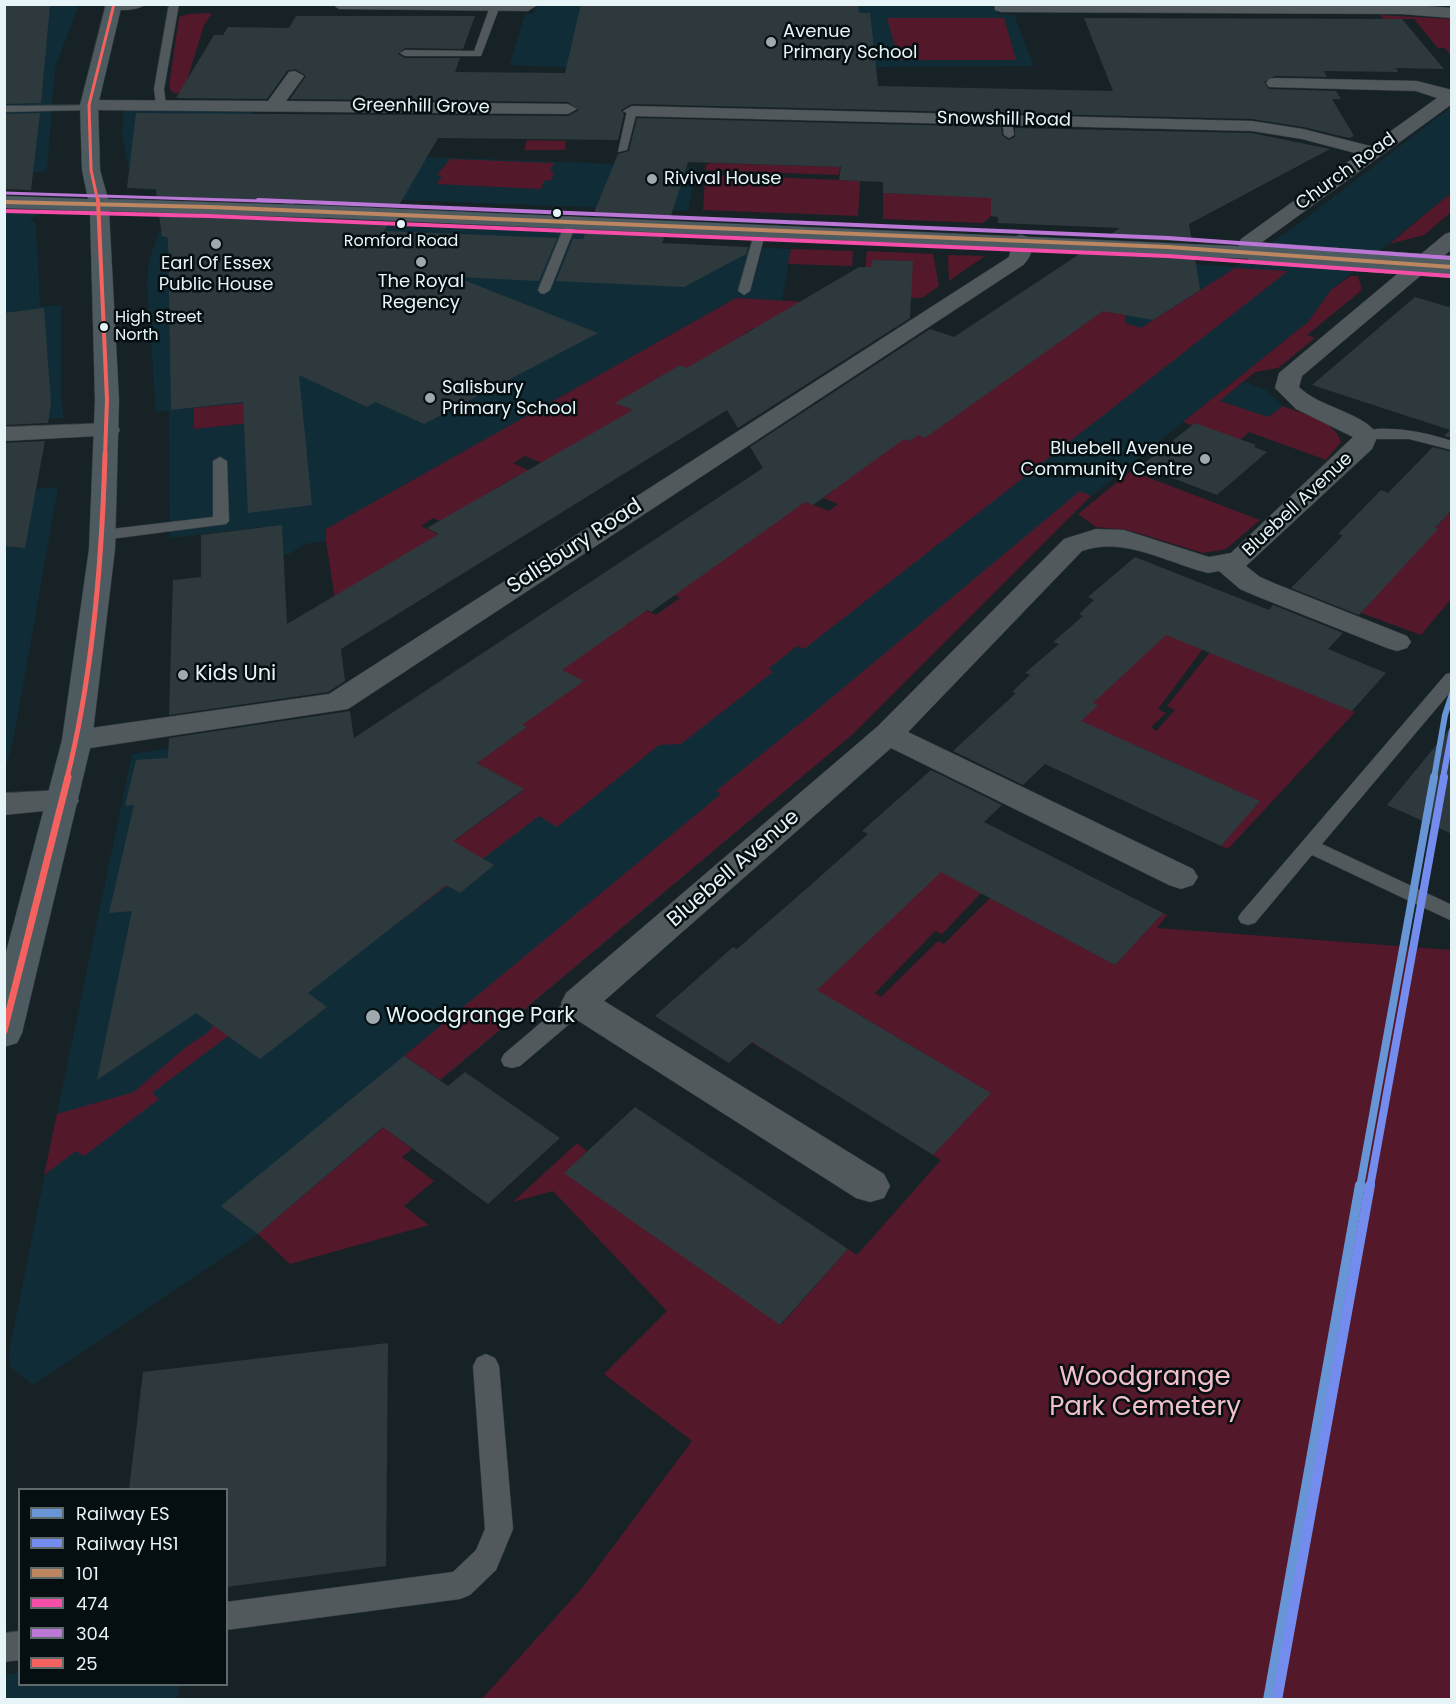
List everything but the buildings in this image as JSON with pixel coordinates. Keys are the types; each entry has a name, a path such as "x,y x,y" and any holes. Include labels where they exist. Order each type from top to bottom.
{"main road":[{"path":"4,1033 77,740 103,535 108,430 99,204 91,170 89,106 114,5"},
{"path":"4,202 1021,241 1252,253 1452,267"}],"street":[{"path":"114,5 139,4"},
{"path":"339,4 528,6"},
{"path":"1001,7 1390,9 1452,13"},
{"path":"274,105 295,76"},
{"path":"1275,83 1417,86 1451,95"},
{"name":"Church Road","path":"1252,253 1248,243 1451,95"},
{"name":"Greenhill Grove","path":"89,106 274,105 568,109"},
{"name":"Snowshill Road","path":"632,111 1008,128 1252,126 1303,134 1373,152"},
{"name":"Bluebell Avenue","path":"579,1003 888,734 1073,545 1096,537 1124,538 1186,560 1208,565 1227,564 1239,560 1340,467 1363,444 1366,435 1354,427 1299,402 1287,388 1287,380 1291,373 1452,238"},
{"name":"Salisbury Road","path":"77,740 337,702 1016,261 1020,257 1021,241"},
{"path":"4,434 108,430"},
{"name":"Bluebell Avenue","path":"1227,564 1250,583 1397,642"},
{"path":"888,734 1181,877"},
{"path":"4,804 63,801"},
{"path":"579,1003 870,1186"}],"lane":[{"path":"161,105 159,89 174,4"},
{"path":"405,53 478,54 495,6"},
{"path":"4,109 89,106"},
{"path":"622,150 632,111"},
{"path":"544,290 571,222"},
{"path":"744,291 760,230"},
{"path":"1366,435 1396,432 1415,434 1452,446"},
{"path":"103,535 221,521 220,461"},
{"path":"1248,918 1310,846 1444,699 1452,678"},
{"path":"1310,846 1452,914"},
{"name":"Bluebell Avenue","path":"512,1060 579,1003"},
{"path":"228,1616 460,1585 486,1560 499,1528 486,1366"}],"shaded area":[{"name":"Avenue Primary School","path":"995,4 998,14 1014,15 1034,66 602,69 510,65 525,14 534,14 537,5"},
{"path":"4,5 79,5 55,67 47,171 32,173 5,187"},
{"path":"124,107 253,110 236,136 372,155 696,167 688,211 147,190 137,188 129,171 122,135"},
{"path":"1451,107 1451,193 1331,290 1308,322 1091,496 854,733 258,1234 33,1385 9,1366 10,1347 132,754 275,732 368,902 524,789 1140,328 1125,323 1128,301 1196,264 1235,267 1293,228"},
{"path":"4,210 47,211 29,219 34,221 36,226 40,307 61,305 61,397 64,418 5,420"},
{"name":"Salisbury Primary School","path":"310,224 610,233 608,241 791,249 782,301 736,298 327,529 326,541 305,544 289,554 265,556 262,527 170,538 169,411 156,412 147,282 149,261 159,231 205,225"},
{"path":"1244,382 1265,389 1283,406 1268,418 1220,401"},
{"path":"58,487 15,731 5,771 5,492"},
{"path":"18,1673 18,1686 179,1686 177,1699 5,1699 5,1674"}],"green space":[{"path":"212,13 204,25 183,93 173,93 169,87 179,17 188,14"},
{"path":"1380,15 1451,19 1451,56 1445,48 1438,48 1414,19 1384,19"},
{"path":"887,18 1004,18 1016,60 899,60"},
{"path":"926,130 991,189 991,216 983,223 883,219 883,193 926,195"},
{"path":"527,140 566,141 565,150 524,150"},
{"path":"450,159 554,163 550,171 554,173 551,180 544,181 541,189 437,184 442,176 437,175"},
{"path":"711,163 840,167 839,175 706,170 706,165"},
{"path":"726,175 860,181 858,216 703,210 705,182"},
{"path":"1451,193 1451,212 1424,235 1389,244"},
{"path":"791,249 853,251 852,266 788,264"},
{"path":"867,251 933,254 939,286 922,298 894,297 913,261 872,260 871,271 865,271"},
{"path":"948,255 985,256 949,281"},
{"path":"1235,268 1288,271 804,649 797,646 768,669 773,672 681,744 659,745 557,827 539,816 395,925 385,919 152,1093 159,1099 84,1156 76,1151 44,1175 57,1114 134,1092 186,1047 207,1033 234,1004 369,902 524,790 460,753 501,745 526,728 507,717 583,681 541,659 545,655 508,636 512,633 572,662 625,601 656,615 680,598 668,592 798,499 829,511 838,504 823,498 834,490 875,428 910,441 918,435 925,438 1080,320 1128,301 1125,323 1141,328"},
{"path":"1350,276 1358,276 1362,290 1307,335 1315,338 1278,368 1255,372 1220,401 1268,417 1283,406 1325,423 1338,435 1341,442 1326,460 1249,432 1238,442 1183,422 1308,322 1331,290"},
{"path":"736,298 826,303 771,335 754,328 745,333 753,337 616,403 655,419 542,463 525,456 513,463 552,481 543,487 517,476 485,495 466,534 433,518 421,526 441,536 335,599 326,529"},
{"path":"286,399 287,419 194,429 194,408"},
{"path":"1131,471 1260,520 1226,549 1203,553 1128,530 1096,527 1078,514"},
{"path":"1080,491 1091,496 854,733 440,1080 404,1056 721,794 716,791"},
{"path":"1448,514 1451,515 1451,599 1421,635 1361,613"},
{"path":"1159,627 1205,646 1158,709 1166,713 1151,727 1156,731 1175,710 1167,706 1210,652 1355,712 1228,849 1221,846 1259,801 1135,745 1113,768 1080,722 1093,703"},
{"name":"Woodgrange Park Cemetery","path":"984,822 985,895 981,893 942,934 935,931 875,993 881,997 938,941 944,944 990,898 1115,965 1163,913 1167,915 1157,928 1451,950 1451,1699 481,1700 583,1587 692,1441 604,1374 667,1311 553,1191 513,1202 577,1143 587,1151 565,1173 781,1325 848,1249 857,1255 941,1160 933,1155 990,1093 856,1013 798,1071 751,1042"},
{"path":"384,1127 412,1149 402,1157 434,1181 404,1206 429,1225 290,1264 258,1234"}],"rail line":[{"name":"ES","path":"1268,1700 1445,715 1452,694"},
{"name":"HS1","path":"1277,1700 1452,730"}],"transit line":[{"name":"25","path":"4,1031 77,740 102,549 107,400 101,234 99,204 91,170 89,105 114,4"},
{"name":"304","path":"4,193 209,198 1168,238 1452,258"},
{"name":"101","path":"4,202 209,207 1168,247 1452,267"},
{"name":"474","path":"4,211 209,216 1167,256 1451,276"}],"place":[{"name":"Avenue Primary School","path":"771,42"},
{"name":"Rivival House","path":"652,179"},
{"name":"Romford Road","path":"401,224"},
{"name":"Earl Of Essex Public House","path":"216,244"},
{"name":"The Royal Regency","path":"421,262"},
{"name":"High Street North","path":"104,327"},
{"name":"Salisbury Primary School","path":"430,398"},
{"name":"Bluebell Avenue Community Centre","path":"1205,459"},
{"name":"Kids Uni","path":"183,675"},
{"name":"Woodgrange Park","path":"373,1017"}]}
